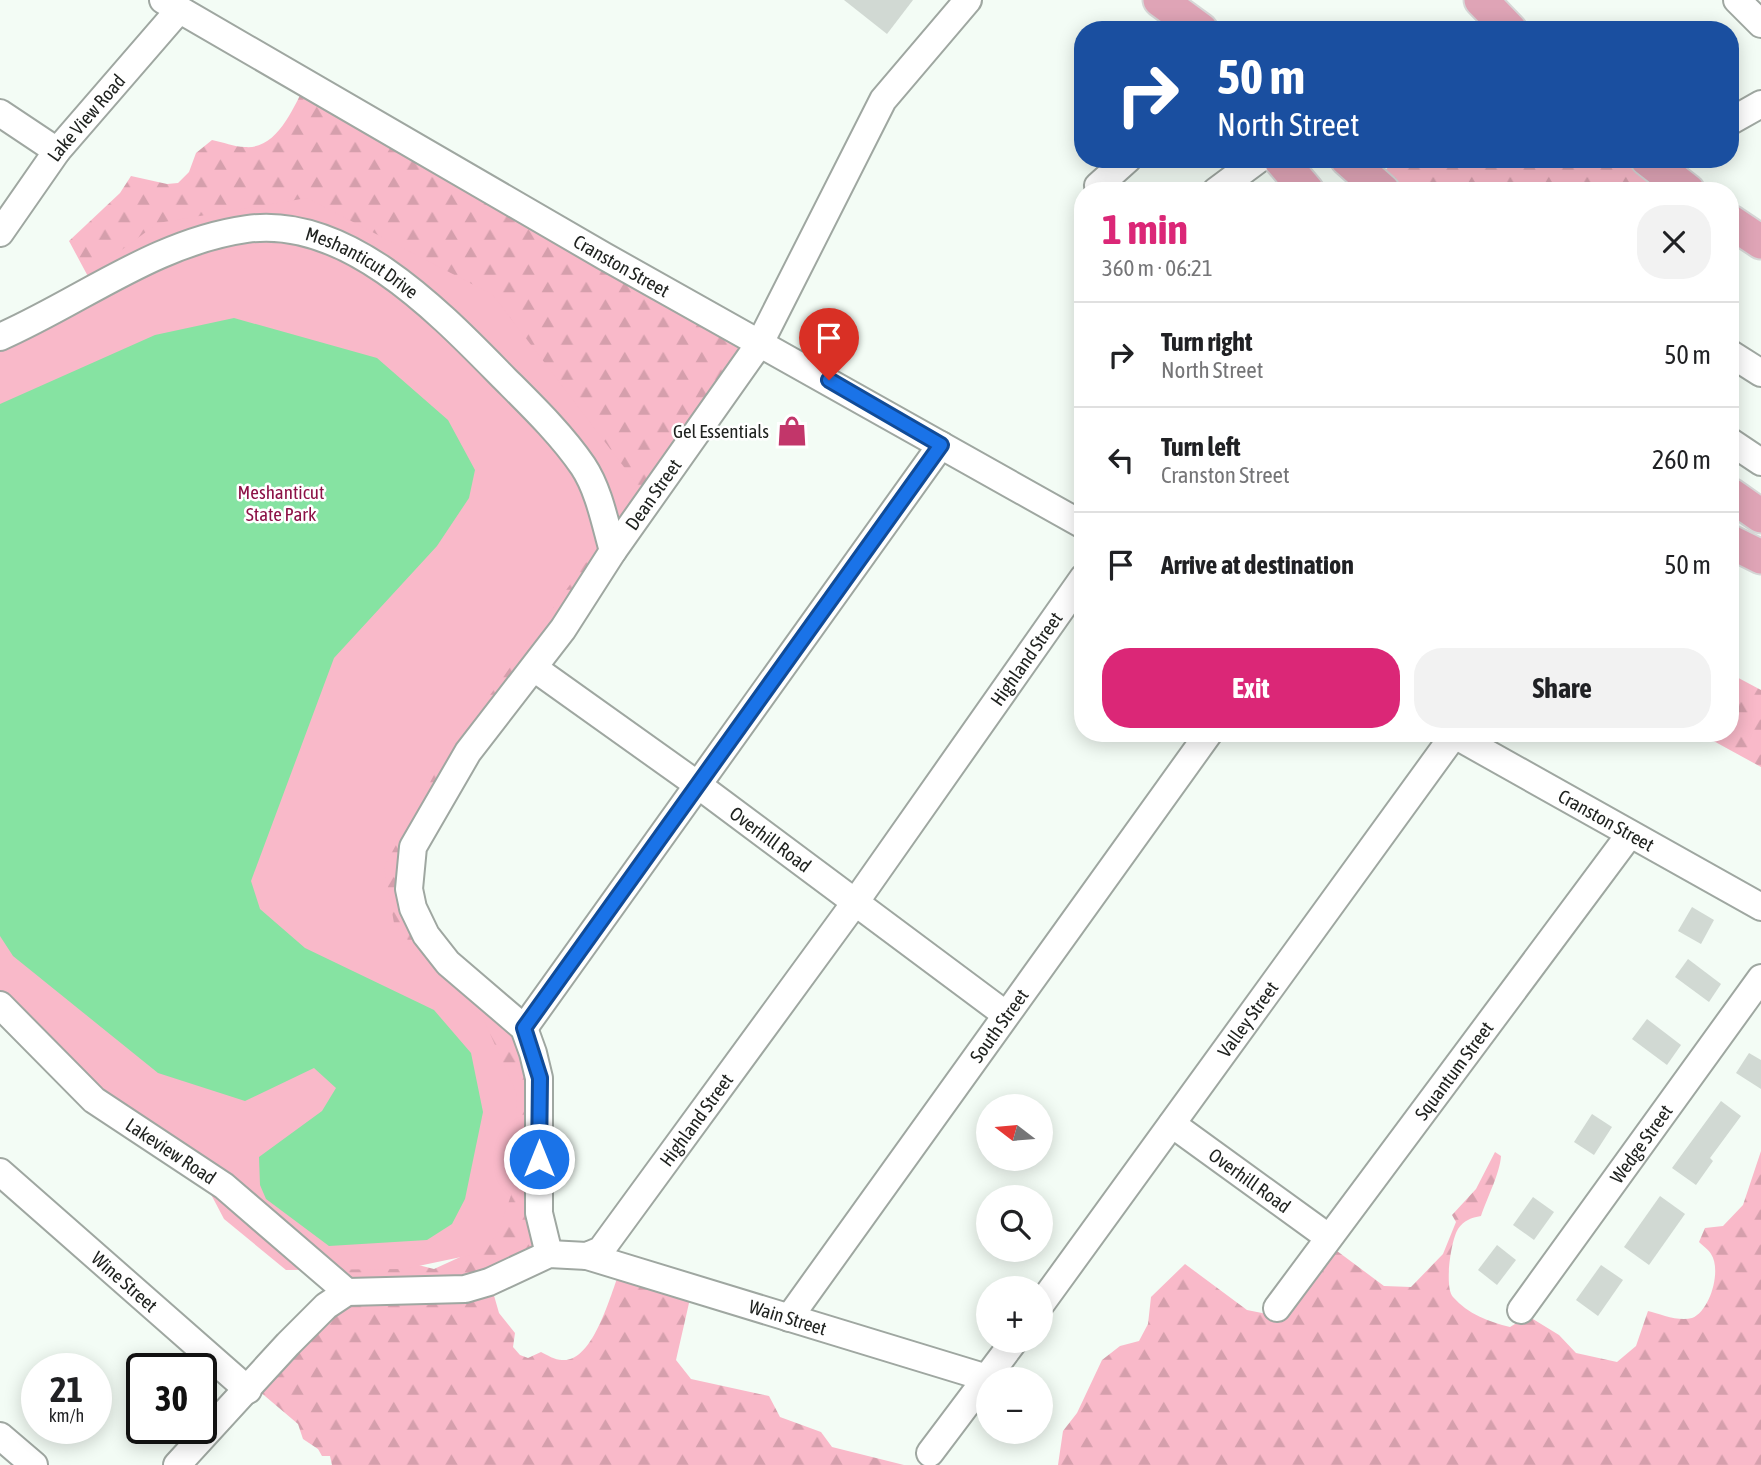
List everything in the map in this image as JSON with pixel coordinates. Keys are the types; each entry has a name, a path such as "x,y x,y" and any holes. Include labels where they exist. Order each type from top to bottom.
{"main road":[{"path":"1139,0 1163,21"},
{"path":"1160,0 1189,21"},
{"path":"1481,0 1501,21"},
{"path":"1288,168 1299,182"},
{"path":"1357,168 1373,182"},
{"path":"1659,168 1676,182"},
{"path":"1739,227 1761,242"},
{"path":"1739,501 1761,516"},
{"path":"1739,546 1761,557"}],"street":[{"name":"Dean Street","path":"524,1028 448,963 418,920 408,883 413,847 468,752 563,629 613,551 760,343 845,170 883,100 968,0"},
{"path":"1737,0 1761,24"},
{"name":"Lake View Road","path":"0,233 57,151 171,5"},
{"name":"Cranston Street","path":"171,5 604,256 1074,520"},
{"path":"1739,116 1761,104"},
{"path":"0,113 57,151"},
{"path":"1102,182 1117,168"},
{"path":"1228,182 1247,168"},
{"name":"Meshanticut Drive","path":"0,337 117,274 167,252 250,229 300,233 320,238 357,254 414,292 528,403 584,468 596,494 613,551"},
{"path":"1739,359 1761,373"},
{"path":"549,1254 539,1213 540,1078 524,1028 941,445"},
{"path":"1739,447 1761,462"},
{"name":"Highland Street","path":"587,1256 601,1250 854,904 1074,591"},
{"name":"Overhill Road","path":"534,668 698,785 854,904 1005,1014"},
{"name":"South Street","path":"789,1318 1203,742"},
{"name":"Valley Street","path":"1053,1287 1446,742"},
{"name":"Cranston Street","path":"1466,742 1761,907"},
{"name":"Squantum Street","path":"1277,1308 1630,834"},
{"name":"Wedge Street","path":"1521,1310 1761,978"},
{"name":"Lakeview Road","path":"0,1005 94,1100 224,1186 347,1292"},
{"name":"Overhill Road","path":"1171,1124 1328,1237"},
{"name":"Wine Street","path":"0,1172 248,1390"},
{"path":"177,1465 316,1315 347,1292 465,1290 489,1282 549,1254 587,1256"},
{"name":"Wain Street","path":"587,1256 976,1375"},
{"path":"930,1453 976,1392"},
{"path":"0,1436 34,1465"}],"green space":[{"path":"306,83 753,338 413,843 416,919 524,1035 547,1251 491,1285 499,1313 515,1333 513,1347 520,1355 528,1358 541,1352 559,1360 573,1358 592,1339 600,1324 621,1268 692,1290 676,1360 691,1379 769,1396 780,1417 821,1432 832,1447 904,1465 332,1465 330,1456 322,1456 318,1449 303,1439 298,1424 252,1385 341,1293 0,933 351,1248 434,1269 469,1253 302,953 91,282 69,241 120,193 131,176 167,184 178,183 189,172 196,153 212,140 245,147 266,142 283,125"},
{"path":"1388,168 1652,168 1659,182 1374,182"},
{"name":"Meshanticut State Park","path":"307,198 493,295 640,488 440,764 384,867 394,923 428,966 483,1018 516,1092 517,1178 499,1230 485,1252 404,1269 286,1270 224,1219 204,1181 0,1002 0,335 11,332 158,223"},
{"path":"1739,678 1761,690 1761,767 1715,742 1739,742"},
{"path":"1761,1151 1761,1465 1058,1465 1063,1431 1077,1413 1102,1360 1120,1346 1139,1341 1148,1324 1151,1297 1185,1264 1247,1310 1272,1315 1333,1248 1384,1286 1411,1287 1443,1254 1456,1222 1452,1215 1476,1189 1495,1152 1501,1156 1500,1163 1481,1216 1463,1223 1453,1243 1450,1292 1465,1308 1494,1323 1510,1327 1528,1316 1559,1335 1576,1353 1617,1362 1636,1346 1648,1311 1687,1319 1698,1314 1704,1307 1715,1279 1715,1270 1711,1254 1699,1242 1705,1228 1723,1226 1743,1205"}],"shaded area":[{"name":"Meshanticut State Park","path":"234,318 377,358 448,420 475,470 469,498 437,546 334,658 251,881 260,909 305,948 434,1010 471,1053 483,1112 465,1199 452,1224 427,1240 329,1246 266,1199 260,1185 259,1157 322,1111 336,1088 314,1068 245,1101 158,1073 13,956 0,936 0,404 155,335"}],"building":[{"path":"844,0 913,0 887,34"},
{"path":"1692,907 1714,920 1701,944 1678,931"},
{"path":"1688,959 1721,984 1709,1002 1675,977"},
{"path":"1647,1019 1681,1045 1667,1065 1632,1039"},
{"path":"1749,1053 1761,1060 1761,1089 1736,1073"},
{"path":"1721,1101 1741,1116 1710,1158 1713,1161 1696,1185 1672,1168"},
{"path":"1592,1114 1612,1127 1594,1155 1574,1142"},
{"path":"1660,1196 1685,1214 1649,1265 1624,1247"},
{"path":"1533,1197 1554,1212 1534,1240 1513,1225"},
{"path":"1497,1245 1516,1260 1497,1285 1478,1270"},
{"path":"1601,1265 1623,1280 1598,1316 1576,1300"}],"place":[{"name":"Gel Essentials","path":"792,431"}],"route":[{"path":"539,1159 540,1078 524,1028 941,445 829,380"}]}
